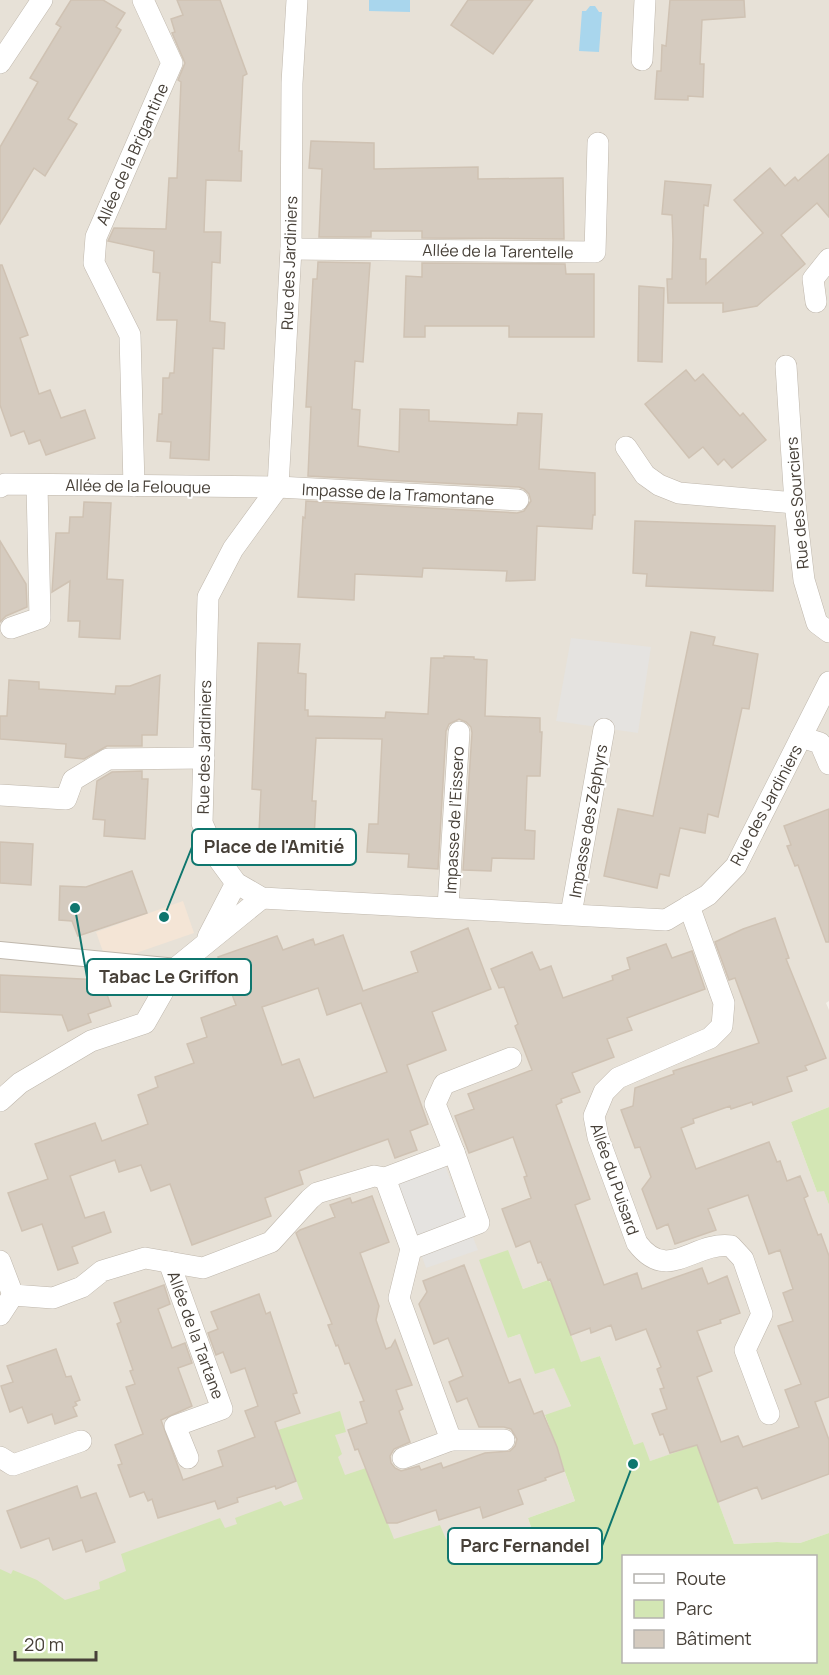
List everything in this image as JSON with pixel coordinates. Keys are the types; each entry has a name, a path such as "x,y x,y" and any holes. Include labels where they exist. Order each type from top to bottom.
{"street":[{"path":"0,63 42,0"},
{"name":"Allée de la Brigantine","path":"134,486 130,335 94,264 96,237 172,63 143,0"},
{"name":"Rue des Jardiniers","path":"297,0 292,84 291,249 278,488 233,549 208,597 202,823 217,857 236,883 262,898 666,920 708,895 736,866 829,682"},
{"path":"642,60 645,0"},
{"name":"Allée de la Tarentelle","path":"291,249 595,252 598,143"},
{"path":"816,302 813,279 829,259"},
{"name":"Rue des Sourciers","path":"786,366 795,503 804,580 817,623 829,632"},
{"path":"626,447 645,475 660,485 679,493 795,503"},
{"name":"Allée de la Felouque","path":"0,487 5,484 278,488"},
{"path":"11,628 40,618 37,485"},
{"name":"Impasse de la Tramontane","path":"278,488 518,500"},
{"name":"Impasse des Zéphyrs","path":"572,914 604,729"},
{"name":"Impasse de l’Eissero","path":"448,907 459,732"},
{"path":"801,737 820,743 829,764"},
{"path":"0,795 66,799 74,780 108,759 204,758"},
{"path":"205,943 236,883"},
{"path":"0,1101 20,1083 91,1041 145,1023 177,967 262,898"},
{"name":"Allée du Puisard","path":"689,906 724,1003 722,1026 710,1038 618,1078 604,1092 594,1116 598,1137 637,1243 647,1256 668,1262 718,1245 731,1246 743,1259 762,1314 745,1350 769,1414"},
{"path":"0,950 177,967"},
{"path":"411,1249 480,1222 435,1104 444,1084 511,1058"},
{"path":"13,1295 53,1298 82,1287 102,1271 146,1258 203,1268 272,1242 318,1193 374,1176 386,1178 454,1152"},
{"path":"386,1178 411,1249 399,1298 451,1440"},
{"path":"0,1261 13,1295"},
{"name":"Allée de la Tartane","path":"170,1262 222,1409 175,1426 188,1458"},
{"path":"0,1315 13,1295"},
{"path":"403,1458 451,1440 504,1440"},
{"path":"0,1457 13,1465 81,1441"}],"shaded area":[{"path":"0,0 829,0 829,1001 826,1003 829,1010 829,1107 791,1122 817,1192 824,1190 829,1205 829,1533 800,1543 734,1544 697,1446 650,1461 634,1445 600,1356 581,1363 548,1280 523,1289 507,1250 508,1338 520,1334 554,1367 571,1406 545,1416 575,1501 528,1518 533,1533 491,1538 622,1662 0,1675"},
{"path":"571,638 651,647 638,733 556,721"},
{"path":"183,901 194,933 107,963 96,932"},
{"path":"442,1158 478,1250 426,1268 393,1176"}],"green space":[{"path":"829,1107 829,1205 824,1191 817,1192 791,1122"},
{"path":"508,1250 523,1289 548,1280 553,1286 581,1362 600,1356 634,1445 643,1442 650,1461 697,1445 734,1544 800,1543 829,1533 829,1675 0,1675 0,1569 11,1574 13,1570 37,1580 65,1600 100,1589 99,1582 126,1571 121,1554 220,1518 225,1528 237,1524 235,1518 281,1501 284,1506 303,1499 278,1430 340,1411 346,1432 335,1435 342,1454 338,1457 345,1475 366,1468 394,1539 440,1525 446,1539 487,1527 490,1538 533,1533 528,1518 575,1501 545,1415 571,1406 554,1368 535,1374 520,1334 508,1338 479,1260"}],"water":[{"path":"369,0 410,0 410,12 369,11"},
{"path":"590,6 595,6 599,12 602,12 599,52 579,51 582,11 586,11"}],"building":[{"path":"71,0 103,0 125,13 116,27 121,30 68,119 77,124 45,176 34,168 0,224 0,147 38,82 30,78 61,27 56,24"},
{"path":"177,0 220,0 247,74 243,76 239,151 242,151 241,181 206,180 204,232 221,232 220,263 212,262 210,321 225,323 224,349 213,348 209,460 170,458 171,442 157,441 159,414 162,414 163,378 169,378 170,373 174,373 177,320 157,320 160,273 153,272 154,251 108,241 114,228 166,229 169,178 177,178 181,82 178,80 185,63 172,33 175,32 171,19 183,15"},
{"path":"468,0 533,0 493,54 451,25"},
{"path":"670,0 744,0 745,17 702,20 700,64 704,64 703,97 688,96 688,100 655,99 657,71 661,71 662,45 666,46"},
{"path":"311,141 374,143 374,169 478,167 478,179 563,178 564,239 422,238 422,231 371,231 371,237 319,237 322,169 309,168"},
{"path":"829,154 829,217 817,203 781,235 805,264 757,306 723,312 723,303 668,303 667,279 672,279 673,240 672,215 662,214 665,181 711,185 708,206 704,205 700,259 706,259 706,284 763,233 734,200 770,168 785,186 795,177 798,181"},
{"path":"318,262 370,263 363,362 355,361 352,409 360,410 358,446 399,452 400,409 429,410 429,421 517,425 518,413 542,414 539,469 595,473 595,515 593,515 592,529 537,526 535,580 506,581 507,571 423,568 422,577 355,574 354,600 298,597 306,501 517,513 524,511 531,501 529,494 519,487 308,476 311,407 306,407 313,279 317,279"},
{"path":"422,263 565,264 566,274 594,274 594,337 509,337 509,326 425,326 425,337 404,337 406,276 422,277"},
{"path":"0,265 2,265 28,335 20,338 39,394 50,390 61,418 85,410 95,438 46,455 40,440 29,444 24,431 11,436 0,405"},
{"path":"639,286 664,288 662,362 638,361"},
{"path":"686,370 695,381 703,374 740,416 743,413 766,440 732,468 724,459 718,465 703,447 689,458 645,404"},
{"path":"84,502 111,503 107,579 123,580 120,639 79,637 80,621 68,621 70,581 52,592 56,533 69,533 70,517 83,517"},
{"path":"635,521 775,526 773,591 646,586 647,574 633,573"},
{"path":"0,541 26,584 27,607 6,616 0,622"},
{"path":"691,632 715,637 713,645 758,654 749,709 742,708 718,817 708,814 705,833 680,828 669,876 660,874 657,888 604,876 618,809 653,816"},
{"path":"258,643 300,644 298,673 306,674 305,710 308,710 308,716 385,718 386,712 428,714 431,658 474,657 474,659 487,660 485,716 540,718 540,732 542,732 540,776 527,776 525,830 535,831 534,859 492,858 491,871 463,870 472,733 471,727 459,719 449,724 446,731 438,869 408,867 409,854 367,852 369,824 378,824 382,739 316,738 312,801 316,801 313,857 258,854 261,790 252,789"},
{"path":"160,675 157,735 142,735 142,746 107,746 84,759 65,757 66,744 0,739 0,716 7,716 9,680 39,682 39,689 115,694 116,686 130,686"},
{"path":"142,771 142,779 148,779 145,839 104,836 105,820 93,819 97,781 112,772"},
{"path":"829,809 829,942 826,942 798,865 795,866 787,846 791,845 784,826"},
{"path":"0,842 33,844 31,885 0,883"},
{"path":"132,871 147,913 78,936 72,921 59,920 60,886 86,887"},
{"path":"775,918 789,958 786,959 826,1058 805,1066 807,1070 787,1077 792,1091 753,1105 752,1102 731,1109 730,1106 693,1119 694,1123 681,1128 696,1169 769,1142 777,1162 780,1161 787,1181 800,1176 808,1196 804,1198 829,1256 829,1397 815,1402 829,1440 829,1474 762,1499 757,1487 718,1502 697,1445 670,1453 663,1434 660,1435 652,1414 667,1409 660,1389 664,1388 657,1369 661,1367 646,1329 616,1340 611,1325 591,1333 590,1328 571,1335 550,1279 548,1280 541,1262 538,1263 530,1241 516,1247 502,1209 531,1198 524,1177 527,1176 513,1137 469,1153 455,1116 474,1109 468,1094 532,1070 515,1026 518,1024 504,987 499,988 491,969 532,952 540,970 551,966 563,998 613,980 612,976 630,969 627,958 666,944 672,958 692,951 705,989 627,1018 632,1030 607,1039 614,1057 572,1073 580,1092 561,1099 562,1102 556,1105 590,1199 575,1205 604,1285 637,1273 642,1289 702,1268 708,1284 727,1276 740,1313 720,1320 721,1323 697,1331 712,1371 697,1377 721,1442 738,1436 743,1447 799,1427 785,1390 801,1384 778,1326 793,1321 783,1293 793,1289 780,1250 769,1254 748,1195 708,1209 716,1230 675,1244 668,1224 657,1229 642,1189 651,1177 640,1147 635,1148 621,1110 633,1106 635,1088 674,1074 673,1071 759,1043 735,978 729,980 715,942"},
{"path":"468,928 491,989 432,1012 446,1050 407,1065 428,1124 410,1131 417,1150 395,1158 388,1139 299,1171 303,1184 265,1198 271,1216 192,1245 170,1184 151,1191 141,1165 119,1172 115,1160 70,1176 85,1218 104,1212 111,1232 72,1247 78,1263 58,1270 42,1224 22,1231 8,1193 48,1179 35,1144 95,1123 102,1141 148,1124 138,1095 158,1087 155,1077 194,1063 187,1044 207,1037 201,1018 236,1005 218,957 277,936 283,950 313,939 315,945 343,935 363,991 418,972 411,952","holes":["318,988 327,1015 361,1003 387,1072 314,1098 299,1059 282,1065 262,1007"]},
{"path":"0,975 102,980 111,1006 88,1014 91,1022 68,1031 62,1015 0,1012"},
{"path":"372,1196 389,1242 360,1253 379,1306 376,1320 386,1349 391,1347 395,1340 412,1385 396,1390 403,1409 399,1411 410,1442 394,1449 390,1456 391,1463 401,1471 419,1466 421,1470 441,1463 443,1468 485,1453 510,1451 515,1446 517,1439 511,1429 479,1427 467,1398 457,1402 449,1382 463,1376 448,1338 434,1344 419,1304 427,1292 423,1281 464,1265 509,1383 520,1379 534,1414 542,1411 564,1471 518,1490 523,1504 483,1518 480,1507 439,1520 436,1510 397,1523 387,1523 358,1449 355,1450 348,1430 367,1423 360,1402 364,1401 349,1363 345,1364 338,1345 336,1346 328,1325 332,1324 296,1233 335,1217 330,1205 350,1198 352,1203"},
{"path":"164,1285 170,1304 158,1309 172,1348 185,1343 192,1363 178,1368 192,1406 161,1420 183,1480 223,1466 218,1451 255,1437 245,1411 258,1406 245,1368 231,1373 223,1352 216,1355 208,1333 218,1329 211,1312 259,1294 266,1314 270,1312 297,1393 293,1394 300,1413 275,1422 296,1481 276,1489 275,1486 237,1498 238,1502 218,1509 215,1501 158,1518 152,1499 148,1501 144,1492 130,1497 118,1465 122,1464 115,1445 143,1434 126,1387 135,1384 130,1371 133,1370 117,1324 121,1322 114,1303"},
{"path":"56,1349 66,1377 71,1376 80,1400 75,1402 77,1405 73,1407 77,1416 55,1424 52,1414 28,1423 22,1407 10,1412 1,1386 13,1382 7,1366"},
{"path":"77,1486 81,1498 96,1493 115,1542 86,1552 82,1540 53,1550 49,1538 21,1548 7,1511"}],"place":[{"name":"Tabac Le Griffon","path":"75,908"},
{"name":"Place de l'Amitié","path":"164,917"},
{"name":"Parc Fernandel","path":"633,1464"}]}
